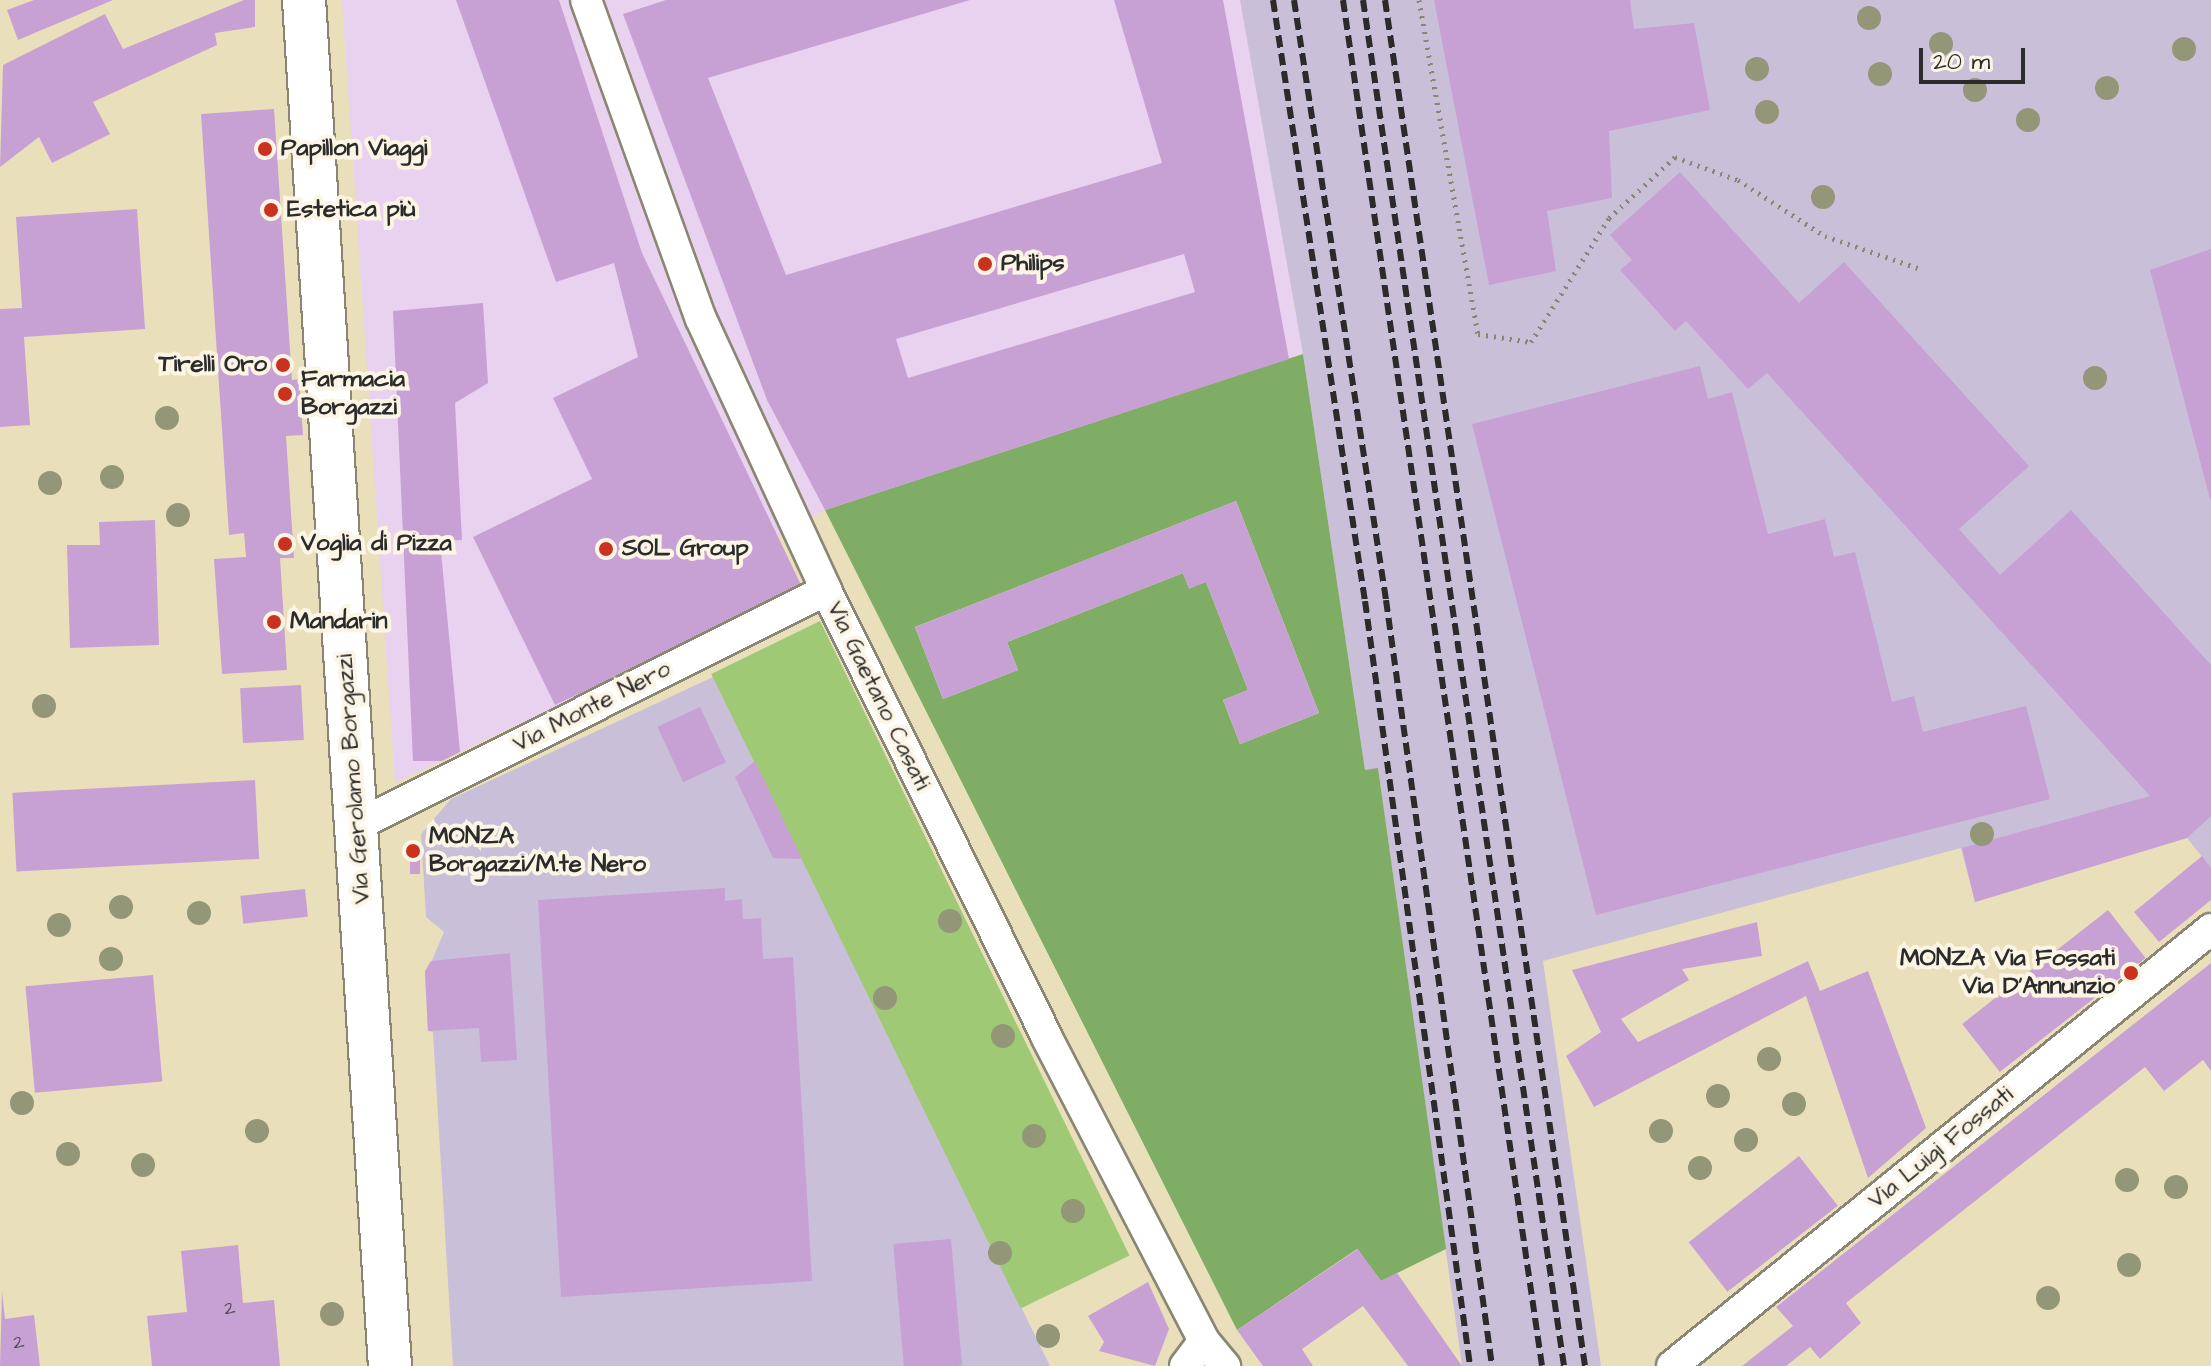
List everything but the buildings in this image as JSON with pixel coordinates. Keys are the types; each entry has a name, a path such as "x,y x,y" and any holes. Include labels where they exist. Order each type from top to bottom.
{"main road":[{"name":"Via Gerolamo Borgazzi","path":"304,0 390,1366"}],"street":[{"name":"Via Gaetano Casati","path":"586,0 701,319 826,590 1204,1341 1225,1366"},
{"name":"Via Monte Nero","path":"358,825 826,590"},
{"name":"Via Luigi Fossati","path":"1672,1366 2211,929"},
{"path":"1185,1366 1204,1341"}],"path":[{"path":"1419,0 1478,334 1531,342 1609,218 1675,157 1738,180 1825,236 1918,268"}],"shaded area":[{"path":"342,0 1240,0 1303,354 825,510 775,538 803,589 395,783"},
{"path":"1240,0 2211,0 2211,868 2187,838 1975,902 1961,848 1543,961 1601,1366 1462,1366 1378,769 1365,770 1303,354"},
{"path":"713,677 1050,1366 453,1366 433,1032 428,1031 425,977 444,932 426,917 421,834 451,799"}],"green space":[{"path":"1303,354 1365,770 1378,768 1446,1249 1381,1281 1357,1249 1237,1330 825,510","holes":["1236,501 1319,713 1240,744 1223,700 1248,690 1206,582 1189,588 1183,573 1007,642 1018,670 943,699 915,627"]},
{"path":"820,621 1129,1256 1021,1309 711,674"}],"railway":[{"path":"1273,0 1365,601 1470,1366"},
{"path":"1294,0 1386,600 1492,1366"},
{"path":"1343,0 1542,1366"},
{"path":"1363,0 1564,1366"},
{"path":"1385,0 1585,1366"}],"place":[{"name":"Papillon Viaggi","path":"265,149"},
{"name":"Estetica più","path":"271,210"},
{"name":"Philips","path":"985,264"},
{"name":"Tirelli Oro","path":"283,365"},
{"name":"Farmacia Borgazzi","path":"285,394"},
{"name":"Voglia di Pizza","path":"285,544"},
{"name":"SOL Group","path":"606,549"},
{"name":"Mandarin","path":"274,622"},
{"name":"MONZA Borgazzi/M.te Nero","path":"413,851"},
{"name":"MONZA Via Fossati Via D'Annunzio","path":"2131,973"}]}
